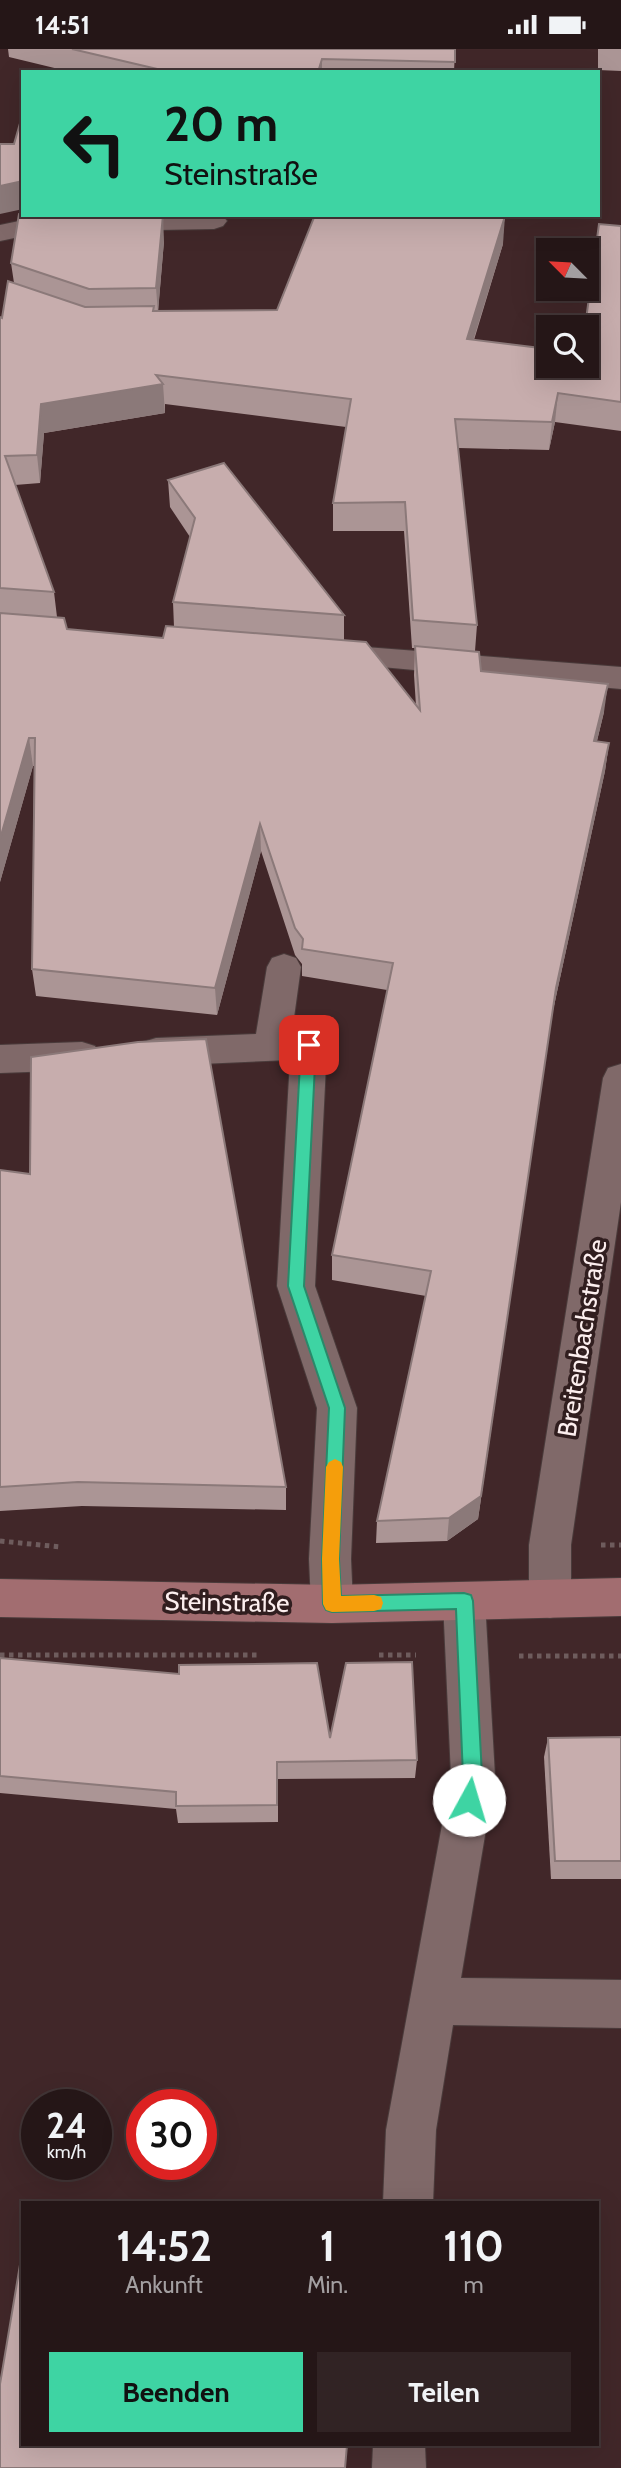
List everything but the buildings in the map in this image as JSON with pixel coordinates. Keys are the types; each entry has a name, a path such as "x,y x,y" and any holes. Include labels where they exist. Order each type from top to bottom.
{"main road":[{"name":"Steinstraße","path":"0,1598 332,1604 621,1597"}],"street":[{"path":"0,233 43,224 214,221"},
{"path":"297,652 621,678"},
{"path":"272,1047 284,967"},
{"path":"0,1059 309,1045 296,1286 337,1408 330,1559 332,1604"},
{"name":"Breitenbachstraße","path":"550,1599 550,1545 621,1078"},
{"path":"408,2201 411,2130 472,1776 464,1601"},
{"path":"433,2001 621,2004"},
{"path":"399,2468 400,2446"}],"shaded area":[{"path":"0,49 621,49 621,2468 0,2468"}],"slow traffic":[{"path":"335,1467 330,1559 332,1604 374,1603"}],"route":[{"path":"309,1045 296,1286 337,1408 330,1559 332,1604 464,1601 472,1776 469,1800"}]}
